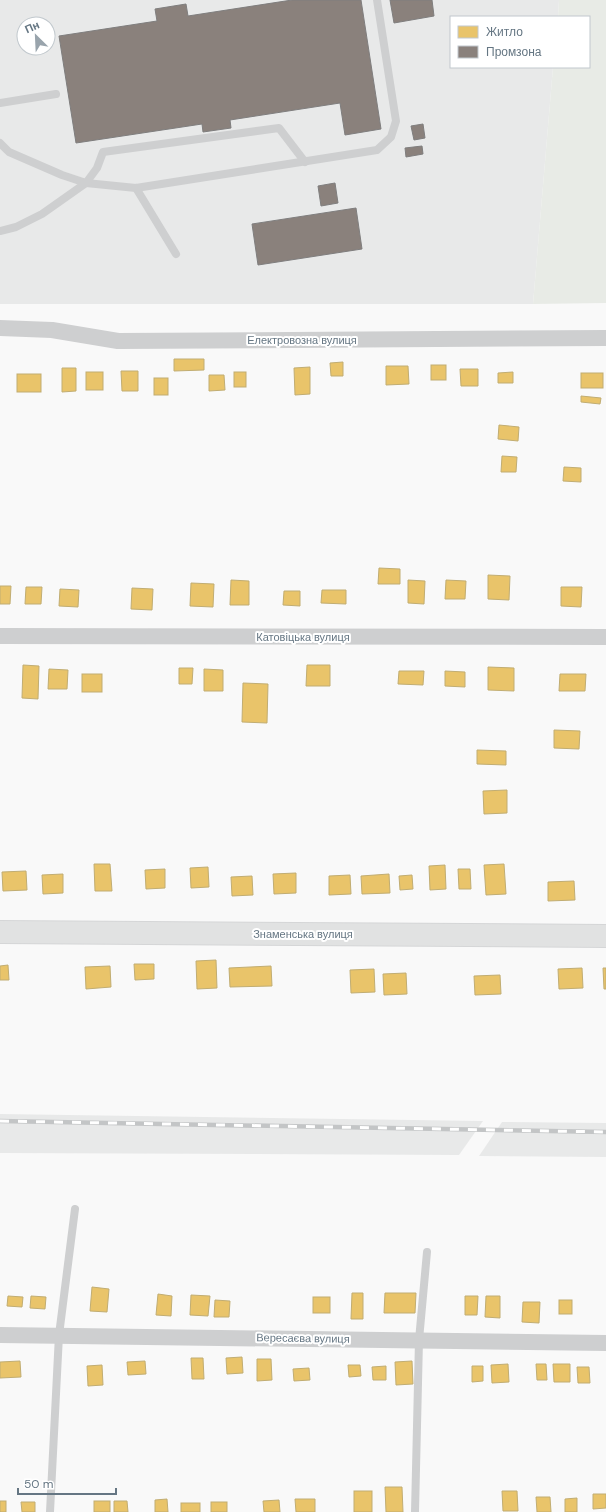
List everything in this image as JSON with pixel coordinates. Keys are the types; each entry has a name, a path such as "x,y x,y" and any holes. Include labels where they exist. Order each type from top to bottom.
{"main road":[{"name":"Знаменська вулиця","path":"0,932 606,936"}],"street":[{"name":"Електровозна вулиця","path":"0,328 52,330 118,341 606,338"},
{"name":"Катовіцька вулиця","path":"0,636 606,637"},
{"name":"Вересаєва вулиця","path":"0,1335 606,1343"}],"lane":[{"path":"0,143 8,152 62,175 86,183 136,188 377,150 391,137 396,121 377,0"},
{"path":"0,103 56,94"},
{"path":"0,231 16,227 42,214 86,183 96,168 103,152 279,128 305,162"},
{"path":"136,188 176,254"},
{"path":"50,1512 59,1336 75,1209"},
{"path":"415,1512 419,1340 427,1252"}],"shaded area":[{"path":"0,0 559,0 558,16 450,16 450,68 553,68 533,304 0,304"},
{"path":"559,0 606,0 606,303 533,304 553,68 590,68 590,16 558,16"},
{"path":"0,1114 483,1121 459,1155 0,1153"},
{"path":"502,1122 606,1123 606,1157 479,1156"}],"building: Житло":[{"path":"174,359 204,359 204,370 174,371"},
{"path":"343,362 343,376 331,376 330,363"},
{"path":"431,365 446,365 446,380 431,380"},
{"path":"386,366 408,366 409,384 386,385"},
{"path":"310,367 310,394 295,395 294,368"},
{"path":"62,368 76,368 76,391 62,392"},
{"path":"460,369 478,369 478,386 461,386"},
{"path":"121,371 138,371 138,391 122,391"},
{"path":"86,372 103,372 103,390 86,390"},
{"path":"234,372 246,372 246,387 234,387"},
{"path":"513,372 513,383 498,383 498,373"},
{"path":"581,373 603,373 603,388 581,388"},
{"path":"17,374 41,374 41,392 17,392"},
{"path":"209,375 224,375 225,390 209,391"},
{"path":"154,378 168,378 168,395 154,395"},
{"path":"581,396 601,398 600,404 581,402"},
{"path":"499,425 519,427 518,441 498,439"},
{"path":"502,456 517,457 516,472 501,472"},
{"path":"564,467 581,468 581,482 563,481"},
{"path":"379,568 400,569 400,584 378,584"},
{"path":"488,575 510,576 509,600 488,599"},
{"path":"231,580 249,581 249,605 230,605"},
{"path":"408,580 425,581 424,604 408,603"},
{"path":"446,580 466,581 465,599 445,599"},
{"path":"191,583 214,584 213,607 190,606"},
{"path":"0,586 11,586 10,604 0,604"},
{"path":"26,587 42,587 41,604 25,604"},
{"path":"561,587 582,587 581,607 561,606"},
{"path":"132,588 153,589 152,610 131,609"},
{"path":"60,589 79,590 78,607 59,606"},
{"path":"322,590 346,590 346,604 321,603"},
{"path":"284,591 300,591 300,606 283,605"},
{"path":"23,665 39,666 38,699 22,698"},
{"path":"307,665 330,665 330,686 306,686"},
{"path":"488,667 514,668 514,691 488,690"},
{"path":"179,668 193,668 192,684 179,684"},
{"path":"49,669 68,670 67,689 48,689"},
{"path":"204,669 223,670 223,691 204,691"},
{"path":"399,671 424,671 423,685 398,684"},
{"path":"445,671 465,672 465,687 445,686"},
{"path":"82,674 102,674 102,692 82,692"},
{"path":"560,674 586,674 585,691 559,691"},
{"path":"243,683 268,684 267,723 242,722"},
{"path":"554,730 580,731 579,749 554,748"},
{"path":"477,750 506,751 506,765 477,764"},
{"path":"507,790 507,813 484,814 483,791"},
{"path":"94,864 110,864 112,891 95,891"},
{"path":"504,864 506,894 486,895 484,865"},
{"path":"445,865 446,889 430,890 429,866"},
{"path":"208,867 209,887 191,888 190,868"},
{"path":"165,869 165,888 146,889 145,870"},
{"path":"458,869 470,869 471,889 459,889"},
{"path":"26,871 27,890 3,891 2,872"},
{"path":"296,873 296,893 274,894 273,874"},
{"path":"63,874 63,893 43,894 42,875"},
{"path":"389,874 390,893 362,894 361,876"},
{"path":"350,875 351,894 329,895 329,876"},
{"path":"412,875 413,889 400,890 399,876"},
{"path":"252,876 253,895 232,896 231,877"},
{"path":"574,881 575,900 548,901 548,882"},
{"path":"216,960 217,988 197,989 196,961"},
{"path":"134,964 154,964 154,979 135,980"},
{"path":"8,965 9,980 0,980 0,966"},
{"path":"110,966 111,987 86,989 85,967"},
{"path":"271,966 272,986 230,987 229,968"},
{"path":"582,968 583,988 559,989 558,969"},
{"path":"603,968 606,968 606,989 604,989"},
{"path":"374,969 375,992 351,993 350,970"},
{"path":"406,973 407,994 384,995 383,974"},
{"path":"500,975 501,994 475,995 474,976"},
{"path":"92,1287 109,1289 107,1312 90,1311"},
{"path":"352,1293 363,1293 363,1319 351,1319"},
{"path":"385,1293 416,1293 415,1313 384,1313"},
{"path":"158,1294 172,1296 171,1316 156,1315"},
{"path":"191,1295 210,1296 208,1316 190,1315"},
{"path":"8,1296 23,1297 22,1307 7,1306"},
{"path":"31,1296 46,1297 45,1309 30,1308"},
{"path":"465,1296 478,1296 477,1315 465,1315"},
{"path":"486,1296 500,1296 500,1318 485,1317"},
{"path":"313,1297 330,1297 330,1313 313,1313"},
{"path":"215,1300 230,1301 229,1317 214,1317"},
{"path":"559,1300 572,1300 572,1314 559,1314"},
{"path":"523,1302 540,1302 539,1323 522,1322"},
{"path":"242,1357 243,1373 227,1374 226,1358"},
{"path":"191,1358 203,1358 204,1379 192,1379"},
{"path":"257,1359 271,1359 272,1380 257,1381"},
{"path":"20,1361 21,1377 0,1378 0,1362"},
{"path":"145,1361 146,1374 128,1375 127,1362"},
{"path":"412,1361 413,1384 396,1385 395,1362"},
{"path":"508,1364 509,1382 492,1383 491,1365"},
{"path":"536,1364 546,1364 547,1380 537,1380"},
{"path":"553,1364 570,1364 570,1382 554,1382"},
{"path":"102,1365 103,1385 88,1386 87,1366"},
{"path":"348,1365 360,1365 361,1376 349,1377"},
{"path":"386,1366 386,1380 373,1380 372,1367"},
{"path":"472,1366 483,1366 483,1381 472,1382"},
{"path":"577,1367 589,1367 590,1383 578,1383"},
{"path":"309,1368 310,1380 294,1381 293,1369"},
{"path":"385,1487 402,1487 403,1512 386,1512"},
{"path":"354,1491 372,1491 372,1512 354,1512"},
{"path":"502,1491 517,1491 518,1511 503,1511"},
{"path":"593,1494 606,1494 606,1508 593,1509"},
{"path":"536,1497 550,1497 551,1512 537,1512"},
{"path":"577,1498 577,1512 565,1512 565,1499"},
{"path":"167,1499 168,1512 155,1512 155,1500"},
{"path":"295,1499 315,1499 315,1512 296,1512"},
{"path":"279,1500 280,1512 264,1512 263,1501"},
{"path":"0,1501 6,1501 6,1512 0,1512"},
{"path":"94,1501 110,1501 110,1512 94,1512"},
{"path":"114,1501 127,1501 128,1512 114,1512"},
{"path":"21,1502 35,1502 35,1512 22,1512"},
{"path":"211,1502 227,1502 227,1512 211,1512"},
{"path":"181,1503 200,1503 200,1512 181,1512"}],"building: Промзона":[{"path":"292,0 361,0 381,129 345,135 340,103 230,120 231,128 203,132 202,124 76,143 59,36 157,21 155,9 186,4 188,16"},
{"path":"390,0 432,0 434,16 394,23"},
{"path":"423,124 425,138 414,140 411,126"},
{"path":"422,146 423,154 406,157 405,148"},
{"path":"335,183 338,203 321,206 318,186"},
{"path":"356,208 362,249 258,265 252,224"}],"railway":[{"path":"0,1121 606,1132"}]}
